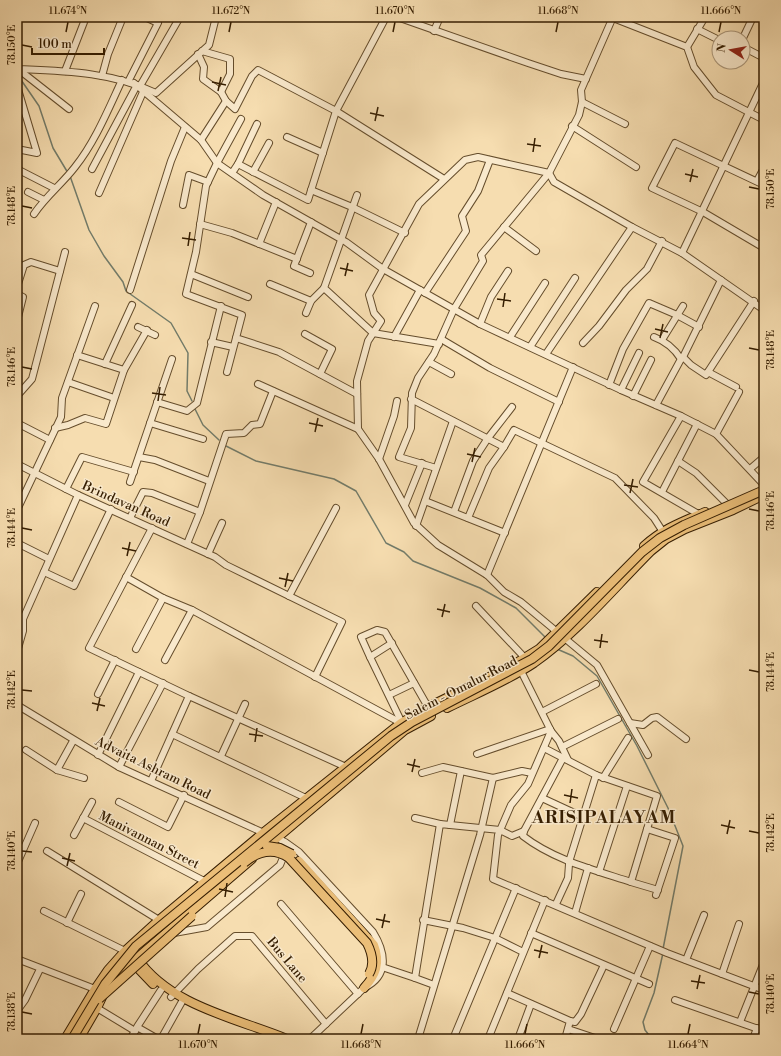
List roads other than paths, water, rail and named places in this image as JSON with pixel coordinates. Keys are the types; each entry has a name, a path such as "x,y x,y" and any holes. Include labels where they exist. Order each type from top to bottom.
{"main road":[{"path":"65,1039 95,989 128,949 158,920 206,882 263,833 346,767 428,707 525,658 548,640 633,556 663,532 690,517 726,503 764,485"},
{"path":"72,1039 105,984 133,950 246,854 401,729 434,710 513,670 537,654 569,626 642,552 660,538 684,525 764,490"},
{"path":"651,551 666,539 685,529 733,510 764,495"},
{"path":"651,551 694,529 764,499"},
{"name":"Salem - Omalur Road","path":"279,838 403,726 521,671 555,647 651,551"},
{"path":"99,999 257,860 279,838"},
{"path":"77,1039 97,1008 104,992 135,960 279,838"},
{"path":"246,854 259,848 272,846 284,849 296,858 372,941 378,959 377,969 361,991"},
{"path":"77,1039 108,985 142,947 245,861 253,856 266,852 275,852 289,858 363,939 369,948 372,957 371,976"},
{"path":"128,949 145,976 161,990 172,994 214,1016 279,1039"},
{"path":"135,960 172,994"},
{"path":"183,1000 287,1039"}],"street":[{"path":"65,71 86,17"},
{"path":"102,76 108,54 123,17"},
{"path":"99,193 134,85 158,23 145,17"},
{"path":"34,214 54,188 68,174 100,128 134,85 180,17"},
{"path":"18,69 65,71 102,76 156,93 209,45 216,17"},
{"path":"238,164 308,200 336,111 386,17"},
{"path":"397,17 410,19 434,31 561,74 586,78"},
{"path":"434,31 440,17"},
{"path":"436,468 399,457 411,428 411,399 418,378 429,362 440,341 454,309 483,261 481,255 549,172 579,115 582,102 581,90 585,84 586,78 613,17 687,47"},
{"path":"704,17 687,47 694,67 716,95 764,120"},
{"path":"746,30 753,17"},
{"path":"697,29 711,36"},
{"path":"751,51 764,58"},
{"path":"200,53 204,67 203,80 221,92 226,101 235,109 252,76 258,70 336,111 444,179"},
{"path":"200,53 230,59 230,74 221,92"},
{"path":"18,69 69,110"},
{"path":"682,253 703,212 764,81"},
{"path":"134,85 201,140 217,163 276,202 340,238 383,269 480,324 633,396 682,416 716,434 764,485"},
{"path":"92,170 134,85"},
{"path":"17,86 38,153 17,149"},
{"path":"201,140 226,101"},
{"path":"582,102 625,124"},
{"path":"227,372 232,347 242,315 186,294 208,182 241,119"},
{"path":"232,173 238,164 257,124"},
{"path":"572,126 636,167"},
{"path":"130,290 171,161 185,127"},
{"path":"286,137 322,153"},
{"path":"253,172 269,143"},
{"path":"764,185 675,143 652,188 703,212 764,248"},
{"path":"358,429 357,381 368,341 381,321 374,313 368,295 405,233 419,204 465,160 478,157 549,172"},
{"path":"394,336 466,231 462,216 478,191 490,160"},
{"path":"757,181 764,168"},
{"path":"17,169 54,188"},
{"path":"549,172 554,182 632,227 662,241 682,253 754,301 764,310"},
{"path":"184,205 189,175 208,182"},
{"path":"311,190 352,207 405,233"},
{"path":"28,192 44,200"},
{"path":"306,313 311,302 324,288 340,238 357,195"},
{"path":"259,244 276,202"},
{"path":"310,273 294,266 311,222"},
{"path":"200,224 259,244 297,259"},
{"path":"504,227 536,251"},
{"path":"546,354 632,227"},
{"path":"583,343 599,326 626,290 647,269 662,241"},
{"path":"17,396 32,379 65,252"},
{"path":"17,287 24,265 31,262 60,271"},
{"path":"480,324 491,297 508,271"},
{"path":"191,274 248,297"},
{"path":"530,347 575,278"},
{"path":"656,405 699,327 721,280"},
{"path":"510,337 545,283"},
{"path":"270,284 311,302"},
{"path":"324,288 373,332 440,341 558,402"},
{"path":"17,294 23,297 17,321"},
{"path":"654,336 676,350 682,358 706,375 754,301"},
{"path":"609,385 623,349 649,303 677,315 699,327"},
{"path":"105,364 132,305"},
{"path":"17,510 60,417 62,398 95,306"},
{"path":"157,402 187,411 197,403 221,306"},
{"path":"662,340 683,306"},
{"path":"138,327 147,330 155,336"},
{"path":"55,428 68,425 85,418 106,424 124,370 147,330"},
{"path":"305,334 332,349 320,374"},
{"path":"236,338 279,352 357,394"},
{"path":"211,342 232,347"},
{"path":"621,390 639,353"},
{"path":"77,355 124,370"},
{"path":"130,482 172,358"},
{"path":"633,396 651,360"},
{"path":"429,362 451,374"},
{"path":"487,575 573,367"},
{"path":"708,372 737,390 716,434"},
{"path":"68,382 114,398"},
{"path":"258,384 358,429 379,459 416,526 438,545 487,575 504,592 521,602 597,665 648,755"},
{"path":"187,544 200,512 209,481 226,434 244,432 252,425 260,424 273,391"},
{"path":"411,399 488,438 504,448"},
{"path":"379,459 394,416 397,401"},
{"path":"454,512 473,461 488,438 512,407"},
{"path":"682,416 643,482 700,514"},
{"path":"416,526 453,421"},
{"path":"150,423 202,438"},
{"path":"17,424 50,440"},
{"path":"662,492 697,424"},
{"path":"468,518 489,468 504,448 514,430 616,478 654,518 663,532"},
{"path":"66,489 82,457 134,472"},
{"path":"139,457 155,460 209,481"},
{"path":"750,469 764,457"},
{"path":"678,461 696,473 726,503"},
{"path":"405,505 422,463"},
{"name":"Brindavan Road","path":"17,464 33,474 208,554 226,565 342,622 315,677"},
{"path":"130,518 143,492 152,493 200,512"},
{"path":"17,652 23,631 23,619 78,495"},
{"path":"425,501 505,533"},
{"path":"289,596 336,508"},
{"path":"44,572 74,586 111,510"},
{"path":"208,554 222,523"},
{"path":"152,528 89,648 189,696 346,767"},
{"path":"17,544 49,559"},
{"path":"126,577 163,598 192,610 403,726"},
{"path":"136,648 163,598"},
{"path":"476,606 525,658"},
{"path":"164,660 192,610"},
{"path":"403,726 361,637 377,630 385,632 428,707"},
{"path":"370,657 392,643"},
{"path":"98,694 115,660"},
{"path":"521,671 551,730 562,747 565,759 542,798 524,831 523,836 531,843 569,862 657,892 675,838 647,829"},
{"path":"98,755 139,672"},
{"path":"119,767 163,683"},
{"path":"389,695 414,683"},
{"path":"542,712 596,684"},
{"path":"151,781 189,696"},
{"path":"221,756 245,704"},
{"name":"Advaita Ashram Road","path":"17,705 119,767 184,795 263,833 279,838 298,852 373,932 380,944 383,955 382,967"},
{"path":"630,723 643,725 652,718 657,717 686,739"},
{"path":"562,747 618,719"},
{"path":"551,730 528,784 511,805 500,830 493,879 556,904 650,946 764,990"},
{"path":"477,754 551,730"},
{"path":"172,734 308,798"},
{"path":"603,778 628,738"},
{"path":"57,770 74,741"},
{"path":"544,748 603,778 657,796 631,882"},
{"path":"26,750 57,770 84,778"},
{"path":"422,773 442,767 493,778 522,771 532,773"},
{"path":"450,825 461,771"},
{"path":"556,904 568,878 569,862 596,775"},
{"path":"418,1039 482,828 493,778"},
{"path":"599,872 627,786"},
{"path":"119,802 168,827 184,795"},
{"path":"542,798 583,817"},
{"path":"74,835 92,802"},
{"name":"Manivannan Street","path":"82,818 206,882"},
{"path":"415,818 440,824 500,830 512,836 524,831"},
{"path":"17,864 36,823"},
{"path":"415,978 423,920 440,824"},
{"path":"165,934 207,927 217,920 280,865 285,852 279,838"},
{"path":"47,851 158,920"},
{"path":"575,913 588,868"},
{"path":"453,1039 516,888"},
{"path":"66,923 81,894"},
{"path":"488,1039 545,900"},
{"path":"281,904 361,991"},
{"path":"44,911 66,923 128,949"},
{"path":"686,960 704,915"},
{"path":"423,920 452,926 495,938 523,952"},
{"path":"722,974 739,924"},
{"path":"531,933 649,984"},
{"name":"Bus Lane","path":"172,994 235,936 252,936 326,1024"},
{"path":"614,1029 650,946"},
{"path":"17,959 95,989"},
{"path":"740,1022 764,962"},
{"path":"507,993 570,1021 576,1022 604,965"},
{"path":"310,1039 361,991 379,977 382,967 434,984"},
{"path":"17,1011 25,1000 40,969"},
{"path":"130,1039 161,990"},
{"path":"161,1039 183,1000"},
{"path":"674,1000 764,1031"},
{"path":"518,1039 531,1004"},
{"path":"97,1008 158,1039"},
{"path":"565,1039 570,1021"},
{"path":"753,1039 757,1028"},
{"path":"568,1029 598,1039"}],"waterway":[{"path":"17,74 39,106 53,148 68,173"},
{"path":"70,176 89,230 104,256 123,282 126,291 171,323 188,353 187,391 192,401"},
{"path":"195,409 203,425 219,440"},
{"path":"226,446 256,461 334,479 356,491 386,543 404,552 413,561 480,588 516,608 546,638"},
{"path":"557,649 573,656 597,676 637,746 668,808 683,846 663,949"},
{"path":"652,1039 645,1030 643,1022 654,993 663,953"}],"district":[{"name":"ARISIPALAYAM","path":"604,818"}]}
